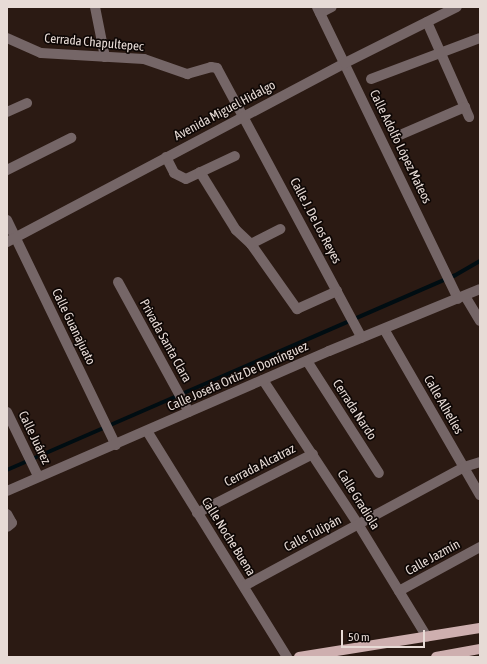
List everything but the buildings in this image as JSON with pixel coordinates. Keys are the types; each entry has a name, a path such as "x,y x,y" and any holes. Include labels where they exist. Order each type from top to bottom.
{"main road":[{"path":"299,657 480,628"},
{"path":"437,657 480,649"}],"street":[{"path":"95,7 106,58"},
{"path":"319,10 332,7"},
{"name":"Avenida Miguel Hidalgo","path":"12,240 345,63 457,7"},
{"name":"Calle Adolfo López Mateos","path":"319,10 452,285 480,321"},
{"path":"427,22 469,117"},
{"name":"Cerrada Chapultepec","path":"7,38 48,54 144,59 190,75 214,66 244,116"},
{"path":"371,79 480,38"},
{"path":"7,112 26,103"},
{"path":"400,135 465,107"},
{"name":"Calle J. De Los Reyes","path":"244,116 359,333"},
{"path":"7,170 71,138"},
{"path":"166,157 179,177 186,179 235,156"},
{"path":"200,172 236,230 251,244 297,309 337,291"},
{"name":"Calle Guanajuato","path":"7,220 12,240 116,445"},
{"path":"251,244 280,229"},
{"name":"Privada Santa Clara","path":"118,282 189,412"},
{"name":"Calle Josefa Ortiz De Domínguez","path":"7,491 38,476 116,445 307,361 359,333 384,328 480,289"},
{"name":"Calle Alhelíes","path":"384,328 480,495"},
{"name":"Cerrada Nardo","path":"307,361 379,473"},
{"name":"Calle Gradiola","path":"263,380 358,524 427,637"},
{"name":"Calle Juárez","path":"7,412 38,476"},
{"name":"Calle Noche Buena","path":"147,431 287,657"},
{"name":"Cerrada Alcatraz","path":"197,513 313,454"},
{"name":"Calle Tulipán","path":"244,586 464,467 480,462"},
{"path":"7,514 12,523 7,528"},
{"name":"Calle Jazmín","path":"399,591 480,547"}],"waterway":[{"path":"7,470 454,276 480,261"}]}
